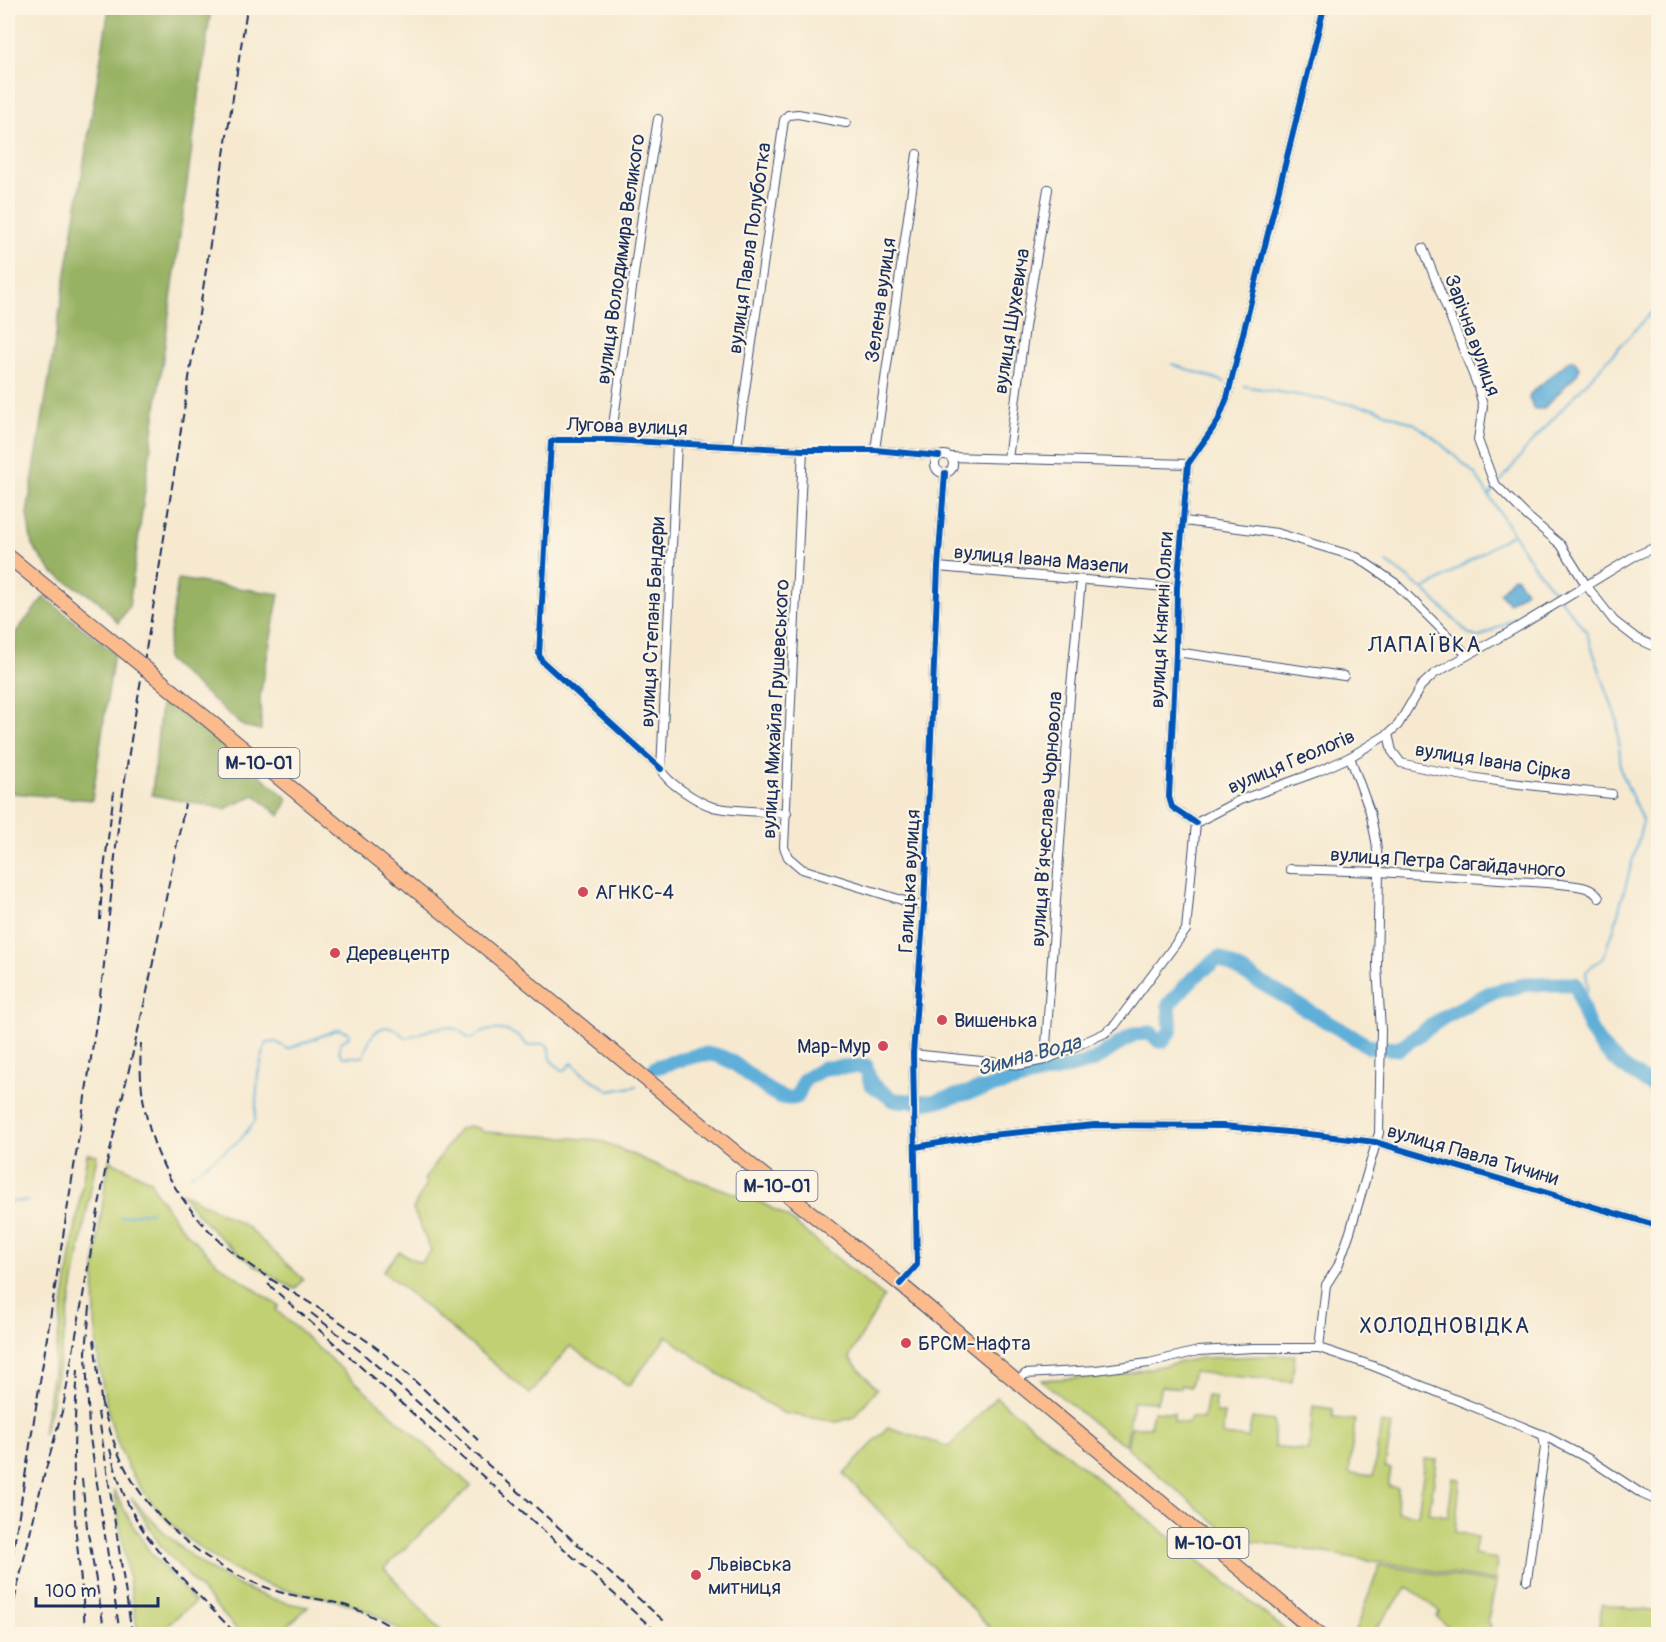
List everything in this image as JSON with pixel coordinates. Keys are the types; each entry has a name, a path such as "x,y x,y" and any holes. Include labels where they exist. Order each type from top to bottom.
{"highway":[{"name":"М-10-01","path":"8,556 758,1171 900,1284 1318,1635"}],"street":[{"name":"вулиця Княгині Ольги","path":"1196,823 1172,807 1169,797 1177,588 1188,464 1223,412 1324,8"},
{"name":"вулиця Павла Полуботка","path":"737,446 784,120 788,116 798,114 846,123"},
{"name":"вулиця Володимира Великого","path":"611,440 643,209 658,119"},
{"name":"Зелена вулиця","path":"875,450 917,154"},
{"name":"вулиця Шухевича","path":"1008,459 1025,327 1048,189"},
{"name":"Зарічна вулиця","path":"1423,248 1478,387 1483,406 1478,440 1489,474 1503,494 1561,545 1586,585 1614,621 1636,638 1659,648"},
{"name":"Лугова вулиця","path":"661,769 542,661 539,655 551,442 611,440 803,450 875,450 939,456"},
{"name":"вулиця Степана Бандери","path":"661,769 677,444"},
{"name":"вулиця Михайла Грушевського","path":"803,450 784,848 788,857 802,869 924,907"},
{"path":"950,457 953,467 945,473 938,471 934,465 935,461 943,454 950,457 1188,464"},
{"name":"Галицька вулиця","path":"900,1284 917,1265 913,1054 924,907 938,567 945,473"},
{"path":"1184,521 1277,533 1357,557 1395,583 1467,655"},
{"name":"вулиця Геологів","path":"1196,823 1240,800 1282,786 1350,757 1388,735 1398,725 1421,686 1434,674 1513,630 1633,557 1659,546"},
{"name":"вулиця Івана Мазепи","path":"938,567 1177,588"},
{"name":"вулиця Вʼячеслава Чорновола","path":"1045,1060 1070,697 1081,580"},
{"path":"1176,652 1344,676"},
{"name":"вулиця Івана Сірка","path":"1388,735 1392,751 1401,763 1484,779 1612,794"},
{"path":"1319,1348 1326,1285 1338,1266 1350,1232 1379,1133 1376,832 1350,757"},
{"path":"661,769 672,784 711,806 787,813"},
{"path":"913,1054 1020,1065 1045,1060 1105,1033 1115,1025 1186,930 1196,823"},
{"name":"вулиця Петра Сагайдачного","path":"1290,869 1378,872 1561,884 1586,888 1594,891 1599,898"},
{"name":"вулиця Павла Тичини","path":"916,1147 980,1136 1095,1125 1224,1126 1376,1142 1659,1227"},
{"path":"1016,1383 1026,1374 1096,1370 1139,1364 1198,1351 1266,1347 1319,1348 1373,1366 1543,1435 1589,1460 1642,1494 1659,1501"},
{"path":"1527,1580 1545,1447 1543,1435"}],"green space":[{"path":"109,8 211,8 129,606 118,623 99,601 53,573 32,546 27,514"},
{"path":"178,579 279,594 260,696 261,730 243,726 166,659"},
{"path":"44,597 114,653 92,800 12,793 8,788 8,722 16,632"},
{"path":"162,693 288,799 280,816 255,795 225,809 152,795"},
{"path":"468,1126 484,1132 599,1140 668,1170 762,1203 787,1217 884,1297 849,1358 877,1389 854,1417 837,1422 783,1413 715,1372 667,1336 629,1386 570,1346 530,1394 383,1271 399,1252 421,1263 431,1251 413,1209 427,1183 424,1180 458,1130"},
{"path":"87,1154 97,1155 51,1407 43,1435"},
{"path":"109,1160 150,1180 179,1225 217,1263 279,1306 276,1310 471,1486 384,1568 442,1632 440,1634 408,1634 353,1605 276,1588 250,1577 214,1558 181,1533 165,1518 140,1487 127,1465 108,1412 95,1326 95,1272"},
{"path":"181,1192 246,1226 303,1279 295,1289 247,1259 204,1222"},
{"path":"1295,1355 1292,1382 1193,1372 1190,1387 1161,1386 1157,1402 1133,1401 1126,1445 1104,1432 1041,1380 1112,1376 1201,1358"},
{"path":"1207,1396 1215,1397 1216,1413 1224,1414 1223,1435 1248,1438 1252,1418 1274,1421 1274,1447 1309,1451 1313,1406 1333,1409 1333,1418 1355,1420 1349,1473 1373,1476 1381,1423 1392,1425 1385,1467 1391,1469 1388,1486 1398,1488 1397,1512 1418,1515 1425,1459 1437,1460 1429,1513 1448,1516 1453,1478 1460,1479 1455,1532 1477,1537 1474,1555 1497,1559 1495,1581 1233,1538 1127,1448 1131,1427 1150,1427 1153,1411 1174,1413 1174,1421 1188,1423 1191,1417 1203,1419"},
{"path":"996,1397 1290,1634 996,1634 844,1474 888,1427 949,1447"},
{"path":"114,1490 150,1552 195,1602 156,1634 138,1634"},
{"path":"131,1497 168,1537 209,1569 255,1593 308,1607 279,1634 241,1634 160,1545"},
{"path":"1380,1565 1496,1583 1487,1623 1491,1625 1488,1634 1457,1634 1436,1616 1440,1612 1408,1587 1371,1634 1354,1634"},
{"path":"1602,1604 1658,1612 1658,1634 1598,1634"}],"water":[{"path":"1570,360 1574,360 1579,368 1578,373 1543,409 1535,409 1529,398 1530,394"},
{"path":"1513,577 1517,578 1526,591 1509,603 1500,593"}],"waterway":[{"path":"1501,481 1531,443 1658,305"},
{"path":"1172,364 1225,382"},
{"path":"1244,386 1373,408 1415,424 1475,474 1533,565 1586,631 1617,720 1621,771 1642,820 1612,935 1604,957 1586,972 1588,989 1580,1001"},
{"path":"1489,496 1494,489"},
{"path":"1424,590 1512,534"},
{"path":"1386,562 1424,590 1469,634 1476,637 1480,637 1557,595"},
{"name":"Зимна Вода","path":"656,1067 702,1054 719,1056 743,1070 765,1088 786,1098 797,1097 804,1080 824,1068 866,1066 871,1084 894,1100 931,1102 1093,1061 1134,1034 1151,1033 1159,1041 1163,1041 1171,1030 1169,1004 1194,977 1219,958 1370,1047 1375,1047"},
{"name":"Зимна Вода","path":"1386,1048 1398,1049 1444,1017 1490,993 1528,984 1575,984 1591,1031 1605,1051 1644,1081 1658,1087"},
{"path":"191,1175 240,1140 255,1121 258,1074 266,1043 276,1042 288,1049 339,1029 349,1033 350,1036 340,1043 339,1051 343,1057 363,1057 374,1034 384,1028 398,1031 406,1038 439,1027 455,1028 469,1039 485,1032 499,1030 515,1035 528,1046 544,1043 548,1046 552,1062 564,1071 572,1063 582,1073 610,1091 637,1086"},
{"path":"8,1202 28,1201"},
{"path":"121,1217 152,1211"}],"railway":[{"path":"8,1584 89,1072 103,974 119,818 247,8"},
{"path":"100,920 102,885 114,792"},
{"path":"8,1627 41,1487 63,1408 105,1172 147,992 185,804"},
{"path":"141,1043 141,1077 145,1110 154,1142 166,1171 182,1198 203,1224 254,1268 332,1317 379,1350 478,1440"},
{"path":"268,1284 659,1634"},
{"path":"90,1306 86,1352 89,1431 120,1634"},
{"path":"311,1313 360,1351 664,1621"},
{"path":"94,1339 102,1408"},
{"path":"78,1370 74,1492 85,1634"},
{"path":"101,1401 123,1464 141,1494 174,1531 194,1548 237,1575 260,1585 283,1593 351,1607 402,1634"},
{"path":"98,1412 132,1634"},
{"path":"110,1449 125,1496 133,1514 148,1537 184,1581 236,1634"},
{"path":"82,1479 87,1527 105,1634"}],"cycle path":[{"path":"1196,823 1172,807 1169,797 1177,588 1188,464 1218,421 1227,398 1324,8"},
{"path":"661,769 542,661 539,655 551,442 611,440 803,450 875,450 939,456"},
{"path":"900,1284 917,1265 913,1054 924,907 938,567 945,473"},
{"path":"916,1147 980,1136 1095,1125 1224,1126 1309,1134 1375,1142 1658,1226"}],"place":[{"name":"АГНКС-4","path":"583,892"},
{"name":"Деревцентр","path":"335,953"},
{"name":"Вишенька","path":"942,1020"},
{"name":"Мар-Мур","path":"883,1046"},
{"name":"БРСМ-Нафта","path":"906,1343"},
{"name":"Львівська митниця","path":"696,1575"}],"district":[{"name":"ЛАПАЇВКА","path":"1425,644"},
{"name":"ХОЛОДНОВІДКА","path":"1445,1325"}]}
